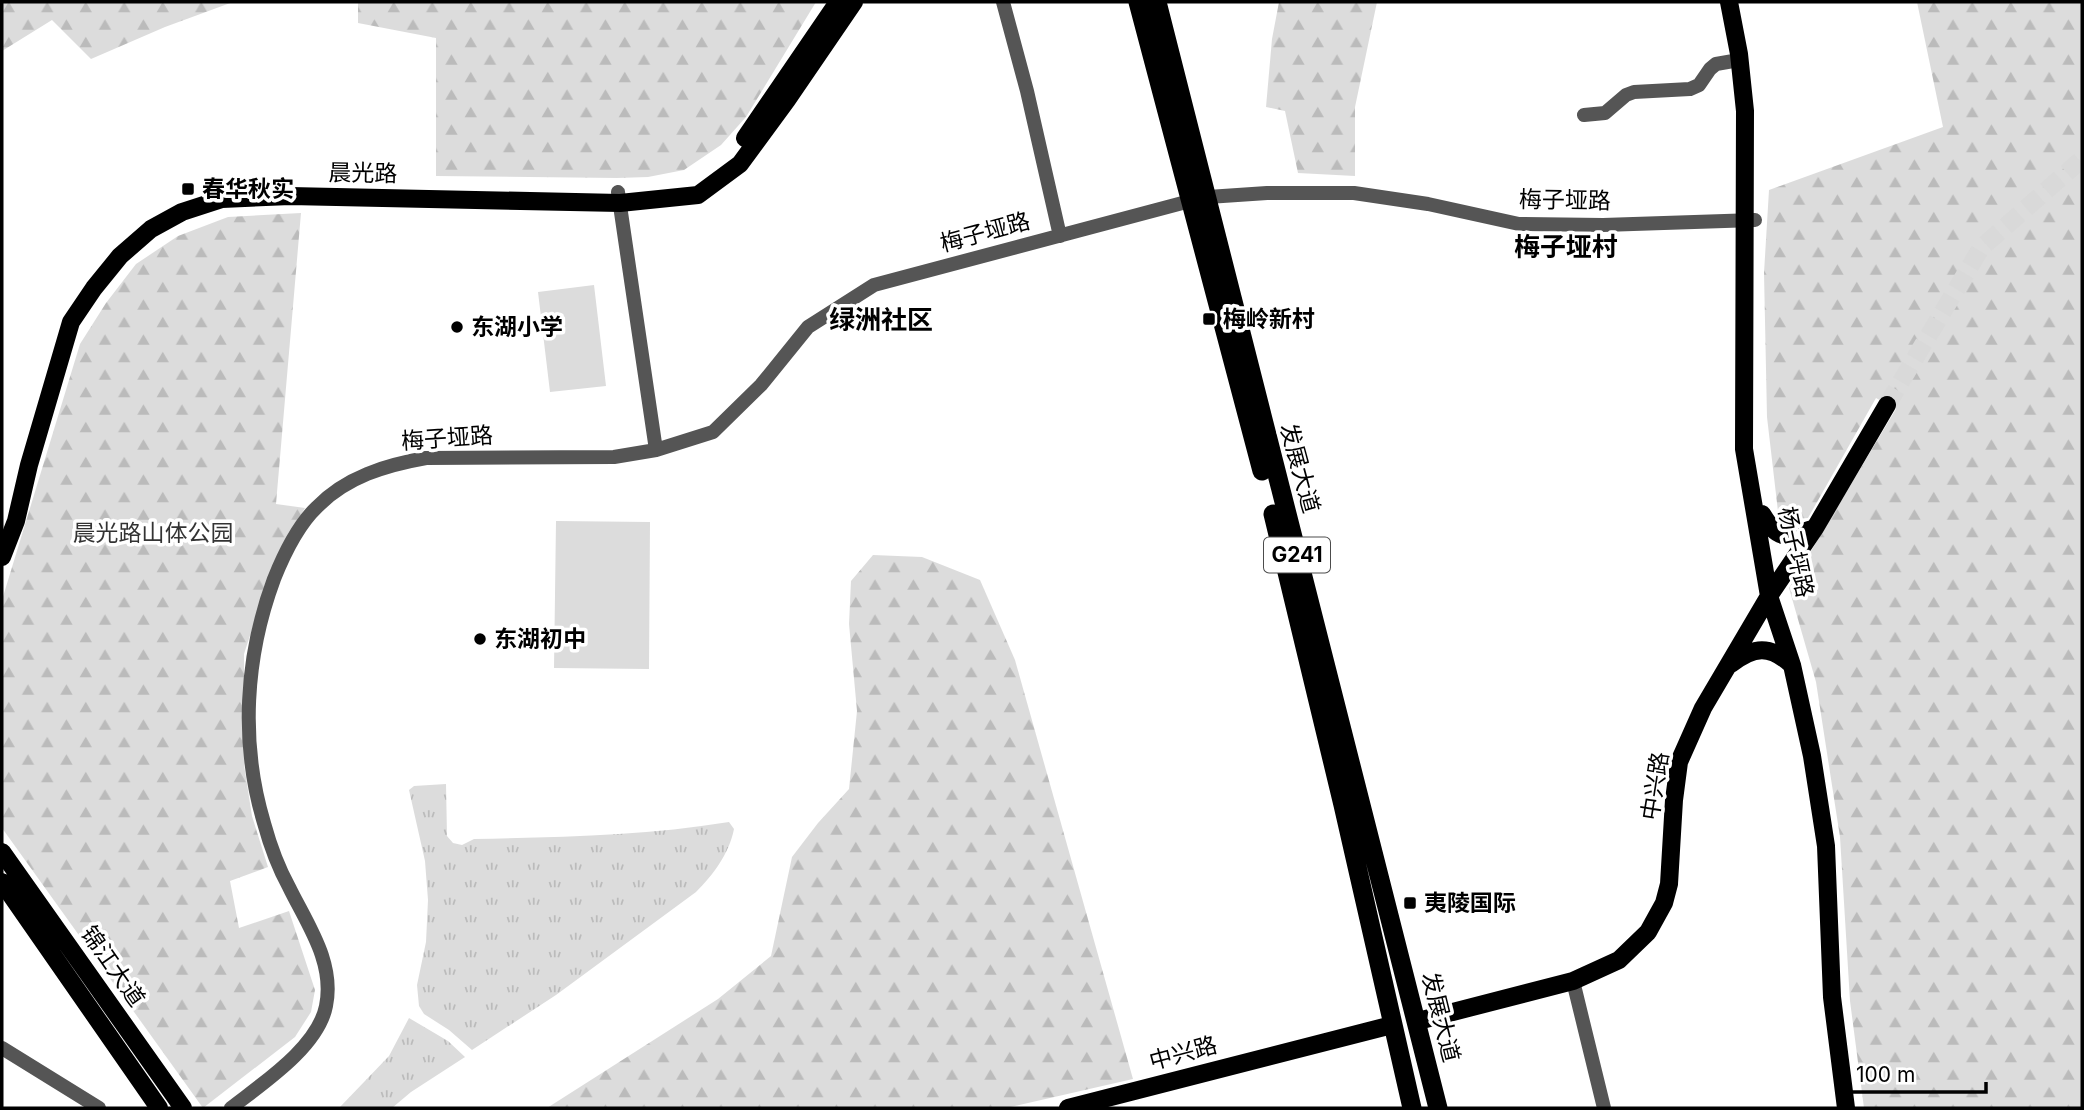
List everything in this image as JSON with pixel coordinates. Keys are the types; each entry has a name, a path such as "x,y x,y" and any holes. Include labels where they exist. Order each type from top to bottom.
{"highway":[{"name":"发展大道","path":"1138,2 1199,199 1263,426 1418,1021 1438,1108"},
{"name":"发展大道","path":"1157,2 1199,199 1412,1108"}],"main road":[{"name":"晨光路","path":"2,537 53,352 65,320 89,282 115,251 147,222 179,206 222,191 290,187 619,198 696,186 734,155 838,2"},
{"name":"晨光路","path":"2,557 16,521 29,465 71,323 120,256 151,229 183,212 222,199 290,196 619,198 698,195 740,163 854,2"},
{"path":"1729,2 1740,61 1745,110 1750,220 1744,449 1773,590"},
{"name":"杨子坪路","path":"1740,2 1755,111 1750,220 1753,446 1773,590 1821,757 1834,839 1842,996 1855,1108"},
{"name":"中兴路","path":"1418,1021 1573,981 1619,960 1648,932 1660,911 1669,884 1679,762 1703,708 1773,590 1815,528 1887,405"},
{"path":"1762,514 1770,528 1785,537 1815,528"},
{"path":"1727,667 1741,656 1760,649 1782,656 1795,664"},
{"name":"杨子坪路","path":"1795,664 1826,846 1832,997 1846,1108"},
{"name":"锦江大道","path":"2,852 183,1108"},
{"name":"锦江大道","path":"2,882 159,1108"},
{"name":"中兴路","path":"1068,1108 1124,1102 1392,1025"}],"street":[{"path":"1003,2 1027,91 1060,236"},
{"path":"1584,115 1605,113 1634,92 1690,89 1699,85 1716,64 1740,61"},
{"name":"梅子垭路","path":"230,1108 298,1052 321,1021 327,998 327,970 322,955 273,852 263,822 248,741 249,684 261,618 282,559 306,518 318,505 354,480 400,462 426,457 614,457 656,450 713,432 761,385 808,327 874,285 1199,199 1267,193 1354,193 1428,204 1520,225 1750,220"},
{"path":"619,198 656,450"},
{"path":"1573,981 1604,1108"},
{"path":"2,1048 99,1108"}],"green space":[{"path":"2,2 233,2 165,27 91,59 52,20 2,51"},
{"path":"358,2 816,2 746,117 721,145 684,170 648,177 617,178 436,176 436,38 358,23"},
{"path":"1279,2 1377,2 1355,107 1355,176 1298,173 1285,111 1266,107 1272,39"},
{"path":"1917,2 2082,2 2082,1108 1864,1108 1850,1001 1840,837 1816,682 1789,588 1896,409 1876,398 1808,518 1779,520 1767,417 1764,273 1769,190 1943,127"},
{"name":"晨光路山体公园","path":"301,213 276,504 305,508 267,583 244,654 244,765 252,816 268,867 230,881 239,928 289,911 315,990 311,1012 295,1037 203,1108 2,828 2,600 80,344 106,303 136,264 178,236 228,217"},
{"path":"594,285 606,386 550,392 538,292"},
{"path":"556,521 650,522 649,669 554,668"},
{"path":"873,555 922,557 980,580 1015,660 1133,1079 1006,1108 547,1108 718,999 771,956 792,857 849,789 857,711 849,624 851,581"},
{"path":"446,784 447,836 453,843 462,845 474,839 634,833 729,822 734,829 720,864 696,892 556,995 472,1050 449,1030 424,1014 419,1006 417,985 426,942 428,900 425,861 409,790 414,786"},
{"path":"409,1018 448,1041 465,1057 411,1092 392,1108 339,1108 389,1056"}],"tunnel":[{"path":"1887,405 1981,248 2082,159"}],"place":[{"name":"春华秋实","path":"188,189"},
{"name":"梅岭新村","path":"1209,319"},
{"name":"东湖小学","path":"457,327"},
{"name":"东湖初中","path":"480,639"},
{"name":"夷陵国际","path":"1410,903"}],"district":[{"name":"梅子垭村","path":"1566,247"},
{"name":"绿洲社区","path":"881,320"}]}
